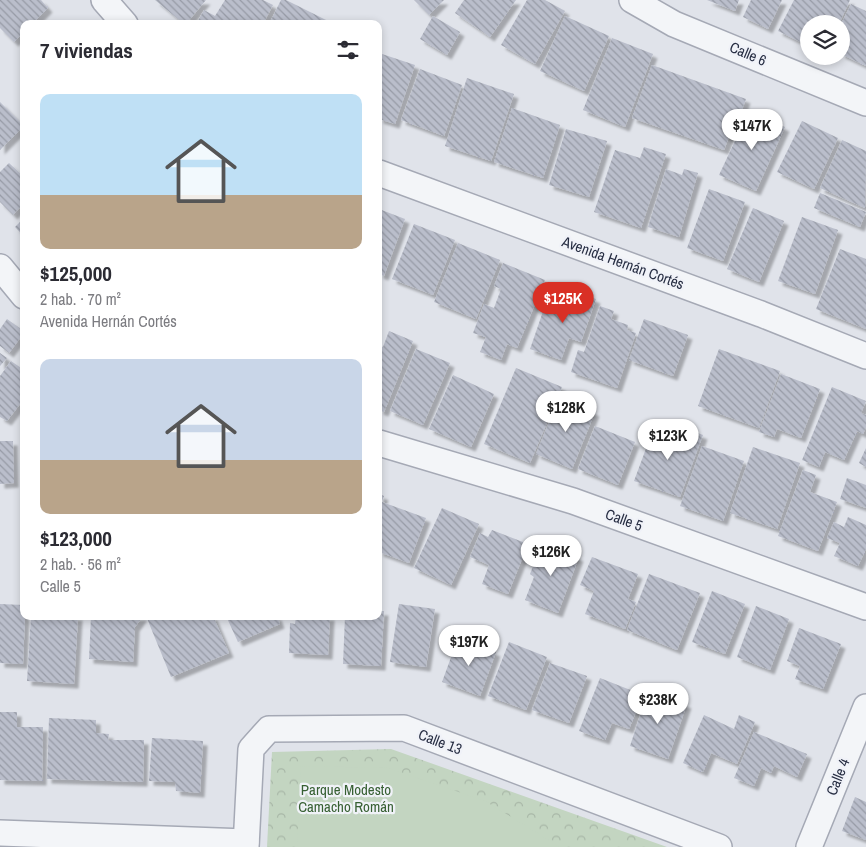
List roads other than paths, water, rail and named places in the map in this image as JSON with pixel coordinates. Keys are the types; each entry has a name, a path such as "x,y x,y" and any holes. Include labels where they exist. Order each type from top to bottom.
{"street":[{"path":"104,0 122,20"},
{"name":"Calle 6","path":"632,0 674,24 866,103"},
{"name":"Avenida Hernán Cortés","path":"382,174 761,314 866,356"},
{"path":"0,267 20,291"},
{"name":"Calle 5","path":"382,444 572,501 866,607"},
{"name":"Calle 4","path":"809,847 866,707"},
{"name":"Calle 13","path":"246,844 251,748 269,729 404,728 719,847"},
{"path":"0,833 246,844"}],"park label":[{"name":"Parque Modesto Camacho Román","path":"346,798"}]}
